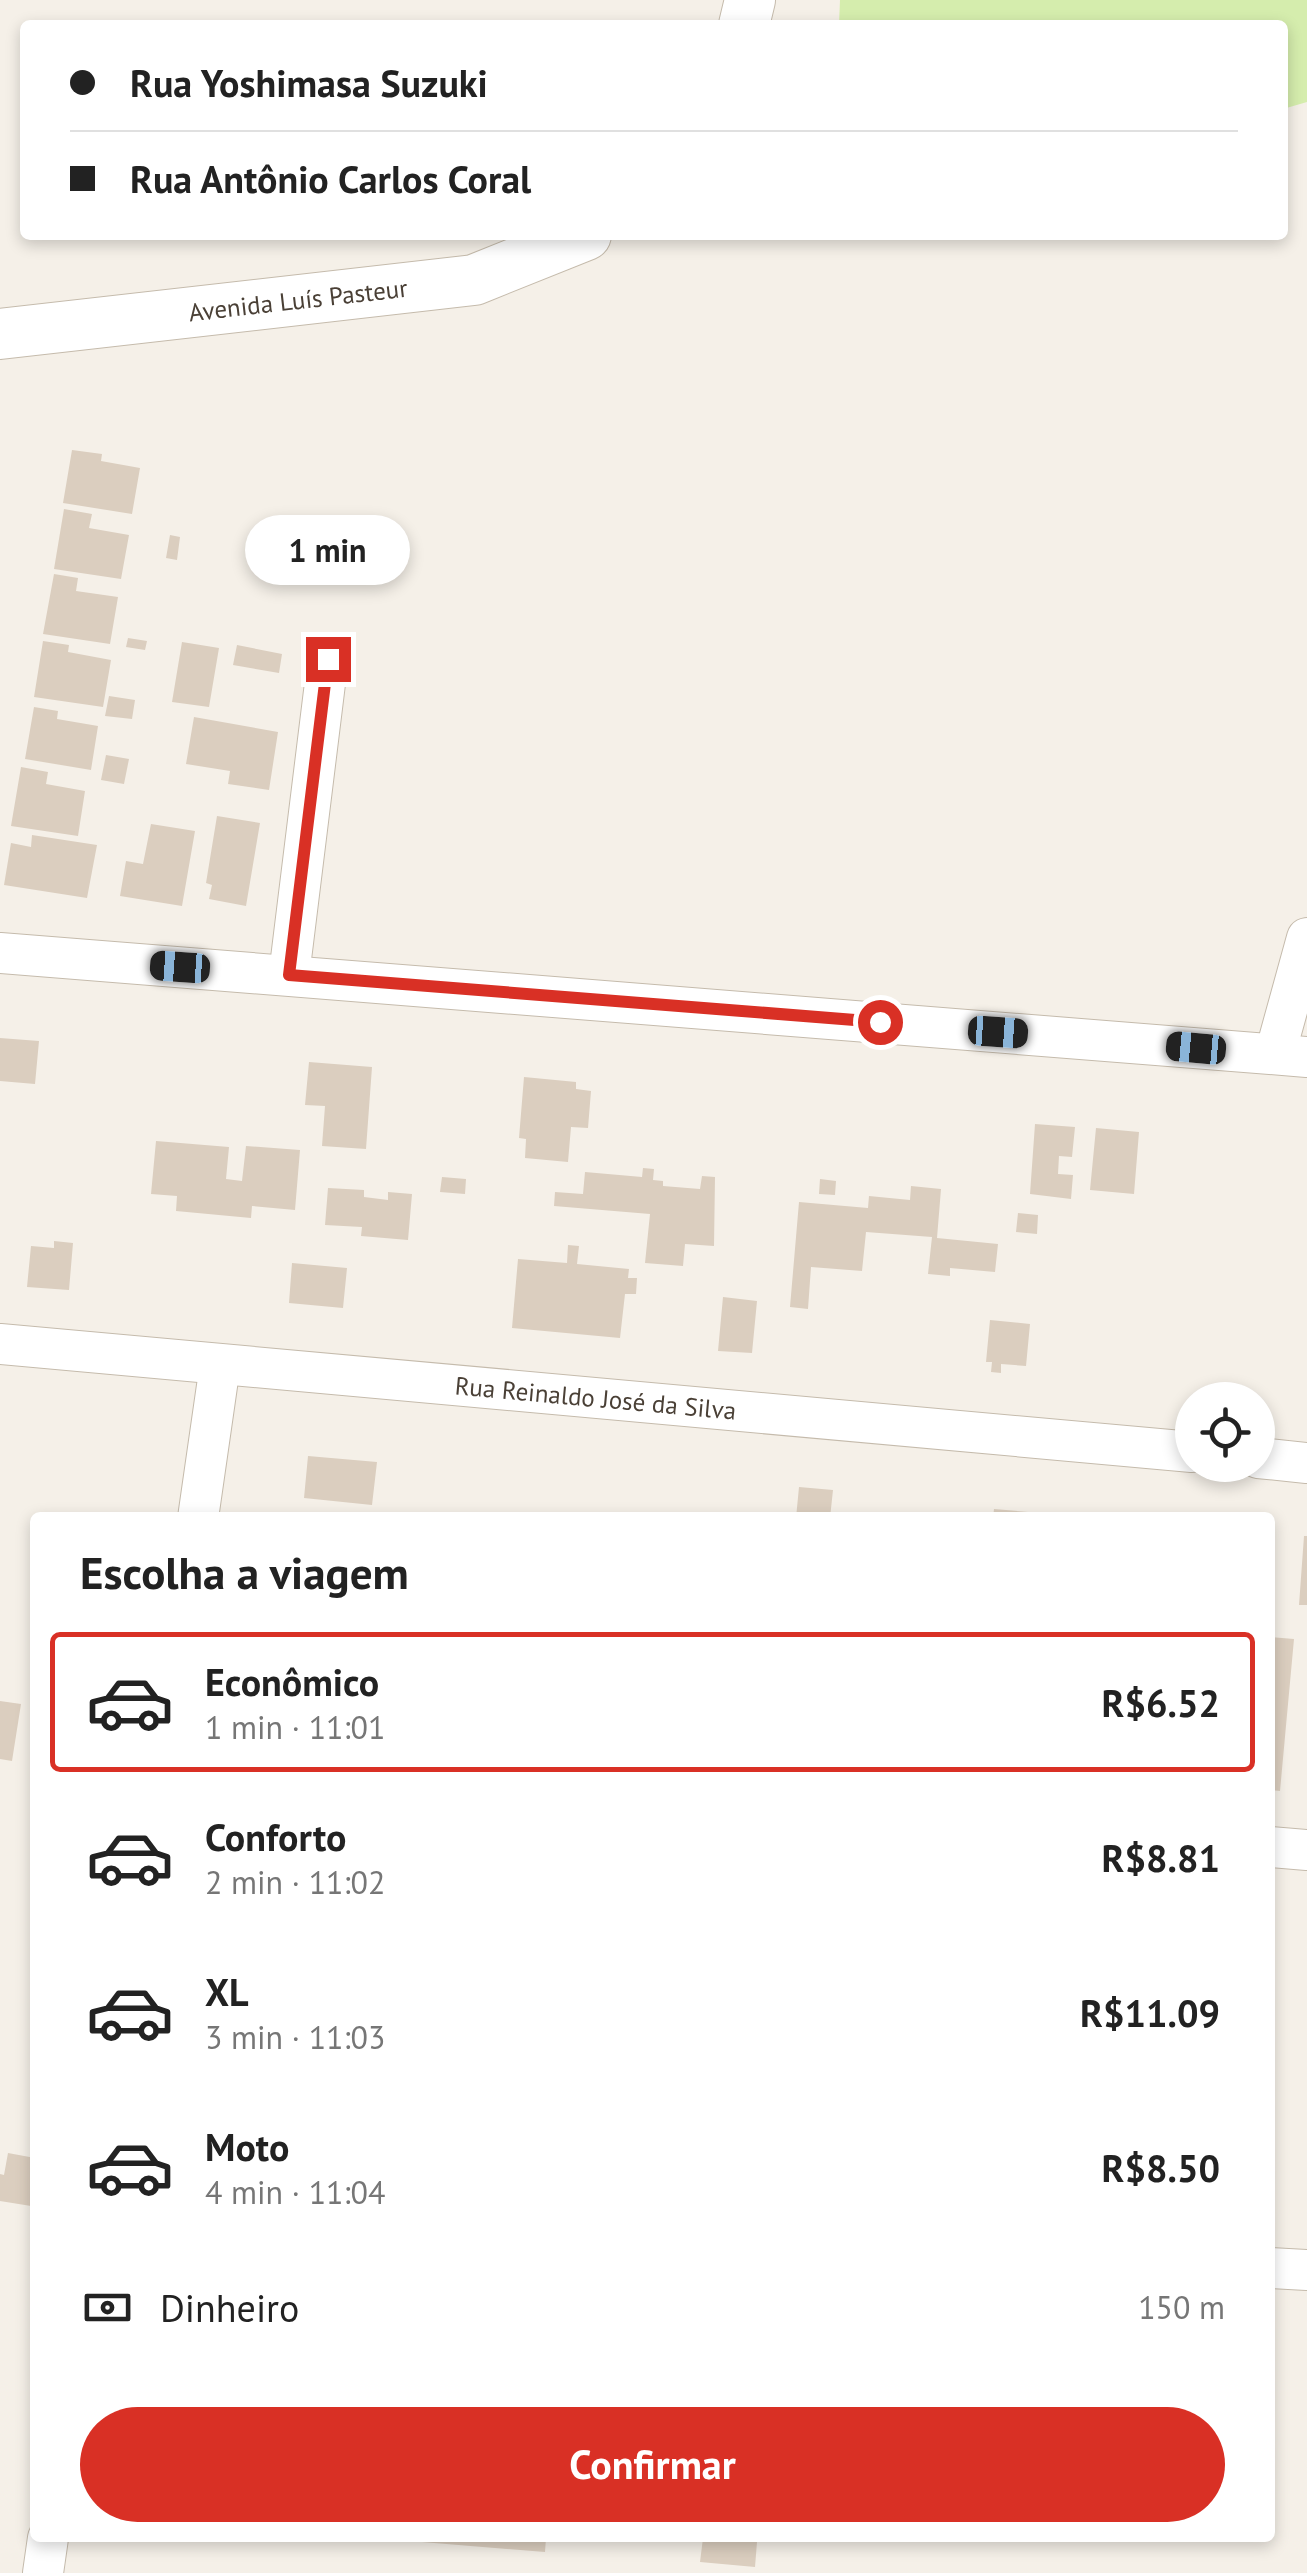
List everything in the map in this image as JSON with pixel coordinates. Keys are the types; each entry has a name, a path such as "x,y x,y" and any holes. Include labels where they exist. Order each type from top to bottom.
{"street":[{"name":"Avenida Luís Pasteur","path":"0,334 474,280 574,240"},
{"path":"289,975 328,659"},
{"path":"0,953 1291,1055 1307,938"},
{"name":"Rua Reinaldo José da Silva","path":"0,1344 1175,1450"},
{"path":"199,1512 220,1365"},
{"path":"1275,1460 1307,1463"},
{"path":"1275,1847 1307,1850"},
{"path":"1275,2268 1307,2270"},
{"path":"43,2573 47,2542"}],"green space":[{"path":"840,0 1307,0 1307,102 1288,108 1288,20 839,20"}],"building":[{"path":"72,450 102,454 101,461 140,468 132,514 63,503"},
{"path":"64,509 92,514 89,528 129,535 121,579 54,569"},
{"path":"170,535 180,537 177,560 166,558"},
{"path":"54,574 78,578 76,591 118,597 110,644 43,634"},
{"path":"128,638 147,641 145,650 126,647"},
{"path":"43,641 69,645 68,652 111,660 103,707 34,697"},
{"path":"182,642 219,648 209,707 172,702"},
{"path":"237,645 282,654 279,673 233,665"},
{"path":"109,696 135,700 132,719 105,716"},
{"path":"34,707 58,711 57,719 98,726 91,770 25,759"},
{"path":"194,717 278,732 269,790 228,784 230,771 186,764"},
{"path":"106,755 129,759 124,784 101,780"},
{"path":"21,767 48,772 46,784 85,791 78,836 11,826"},
{"path":"217,816 260,823 246,906 209,899 212,885 206,883"},
{"path":"151,824 195,831 182,906 120,896 126,861 143,864"},
{"path":"32,835 97,845 87,898 4,885 11,843 31,847"},
{"path":"0,1038 39,1041 35,1084 0,1081"},
{"path":"309,1062 372,1067 366,1149 322,1146 325,1106 305,1105"},
{"path":"524,1077 576,1082 576,1089 591,1091 588,1128 571,1127 568,1162 525,1158 526,1139 519,1138"},
{"path":"1035,1124 1075,1127 1072,1157 1059,1156 1058,1174 1073,1175 1071,1199 1030,1194"},
{"path":"1096,1128 1139,1132 1134,1194 1090,1190"},
{"path":"156,1141 229,1147 226,1179 242,1181 246,1146 300,1150 295,1210 252,1206 251,1218 176,1211 177,1196 151,1194"},
{"path":"643,1168 654,1169 653,1180 663,1181 663,1186 700,1189 702,1176 715,1177 714,1246 685,1244 683,1266 645,1263 650,1214 554,1206 555,1192 583,1194 585,1172 642,1177"},
{"path":"442,1177 466,1179 465,1194 440,1192"},
{"path":"820,1179 836,1181 835,1195 819,1194"},
{"path":"911,1186 941,1189 937,1238 998,1244 995,1272 950,1268 950,1276 928,1274 932,1237 866,1232 862,1271 811,1267 808,1309 790,1307 799,1202 868,1208 869,1196 910,1200"},
{"path":"328,1188 364,1190 364,1197 388,1200 388,1192 412,1194 408,1240 361,1236 362,1227 325,1225"},
{"path":"1018,1213 1038,1215 1037,1234 1016,1232"},
{"path":"54,1241 73,1243 69,1290 27,1287 31,1246 54,1248"},
{"path":"568,1245 579,1246 577,1264 629,1269 628,1278 637,1278 636,1294 625,1294 620,1338 512,1328 518,1259 567,1263"},
{"path":"292,1263 347,1268 343,1308 289,1303"},
{"path":"723,1297 757,1301 752,1353 718,1351"},
{"path":"990,1320 1030,1324 1026,1366 1001,1364 1001,1373 991,1372 992,1362 986,1362"},
{"path":"308,1456 377,1462 372,1505 304,1498"},
{"path":"799,1487 833,1490 831,1512 797,1512"},
{"path":"1304,1536 1307,1605 1299,1605"},
{"path":"1275,1637 1294,1639 1280,1791 1275,1790"},
{"path":"0,1701 21,1704 12,1761 0,1759"},
{"path":"8,2153 30,2157 30,2206 0,2201 0,2174 4,2175"},
{"path":"422,2542 546,2542 545,2552"},
{"path":"702,2542 757,2542 755,2567 700,2562"}],"route":[{"path":"328,659 289,975 880,1022"}]}
